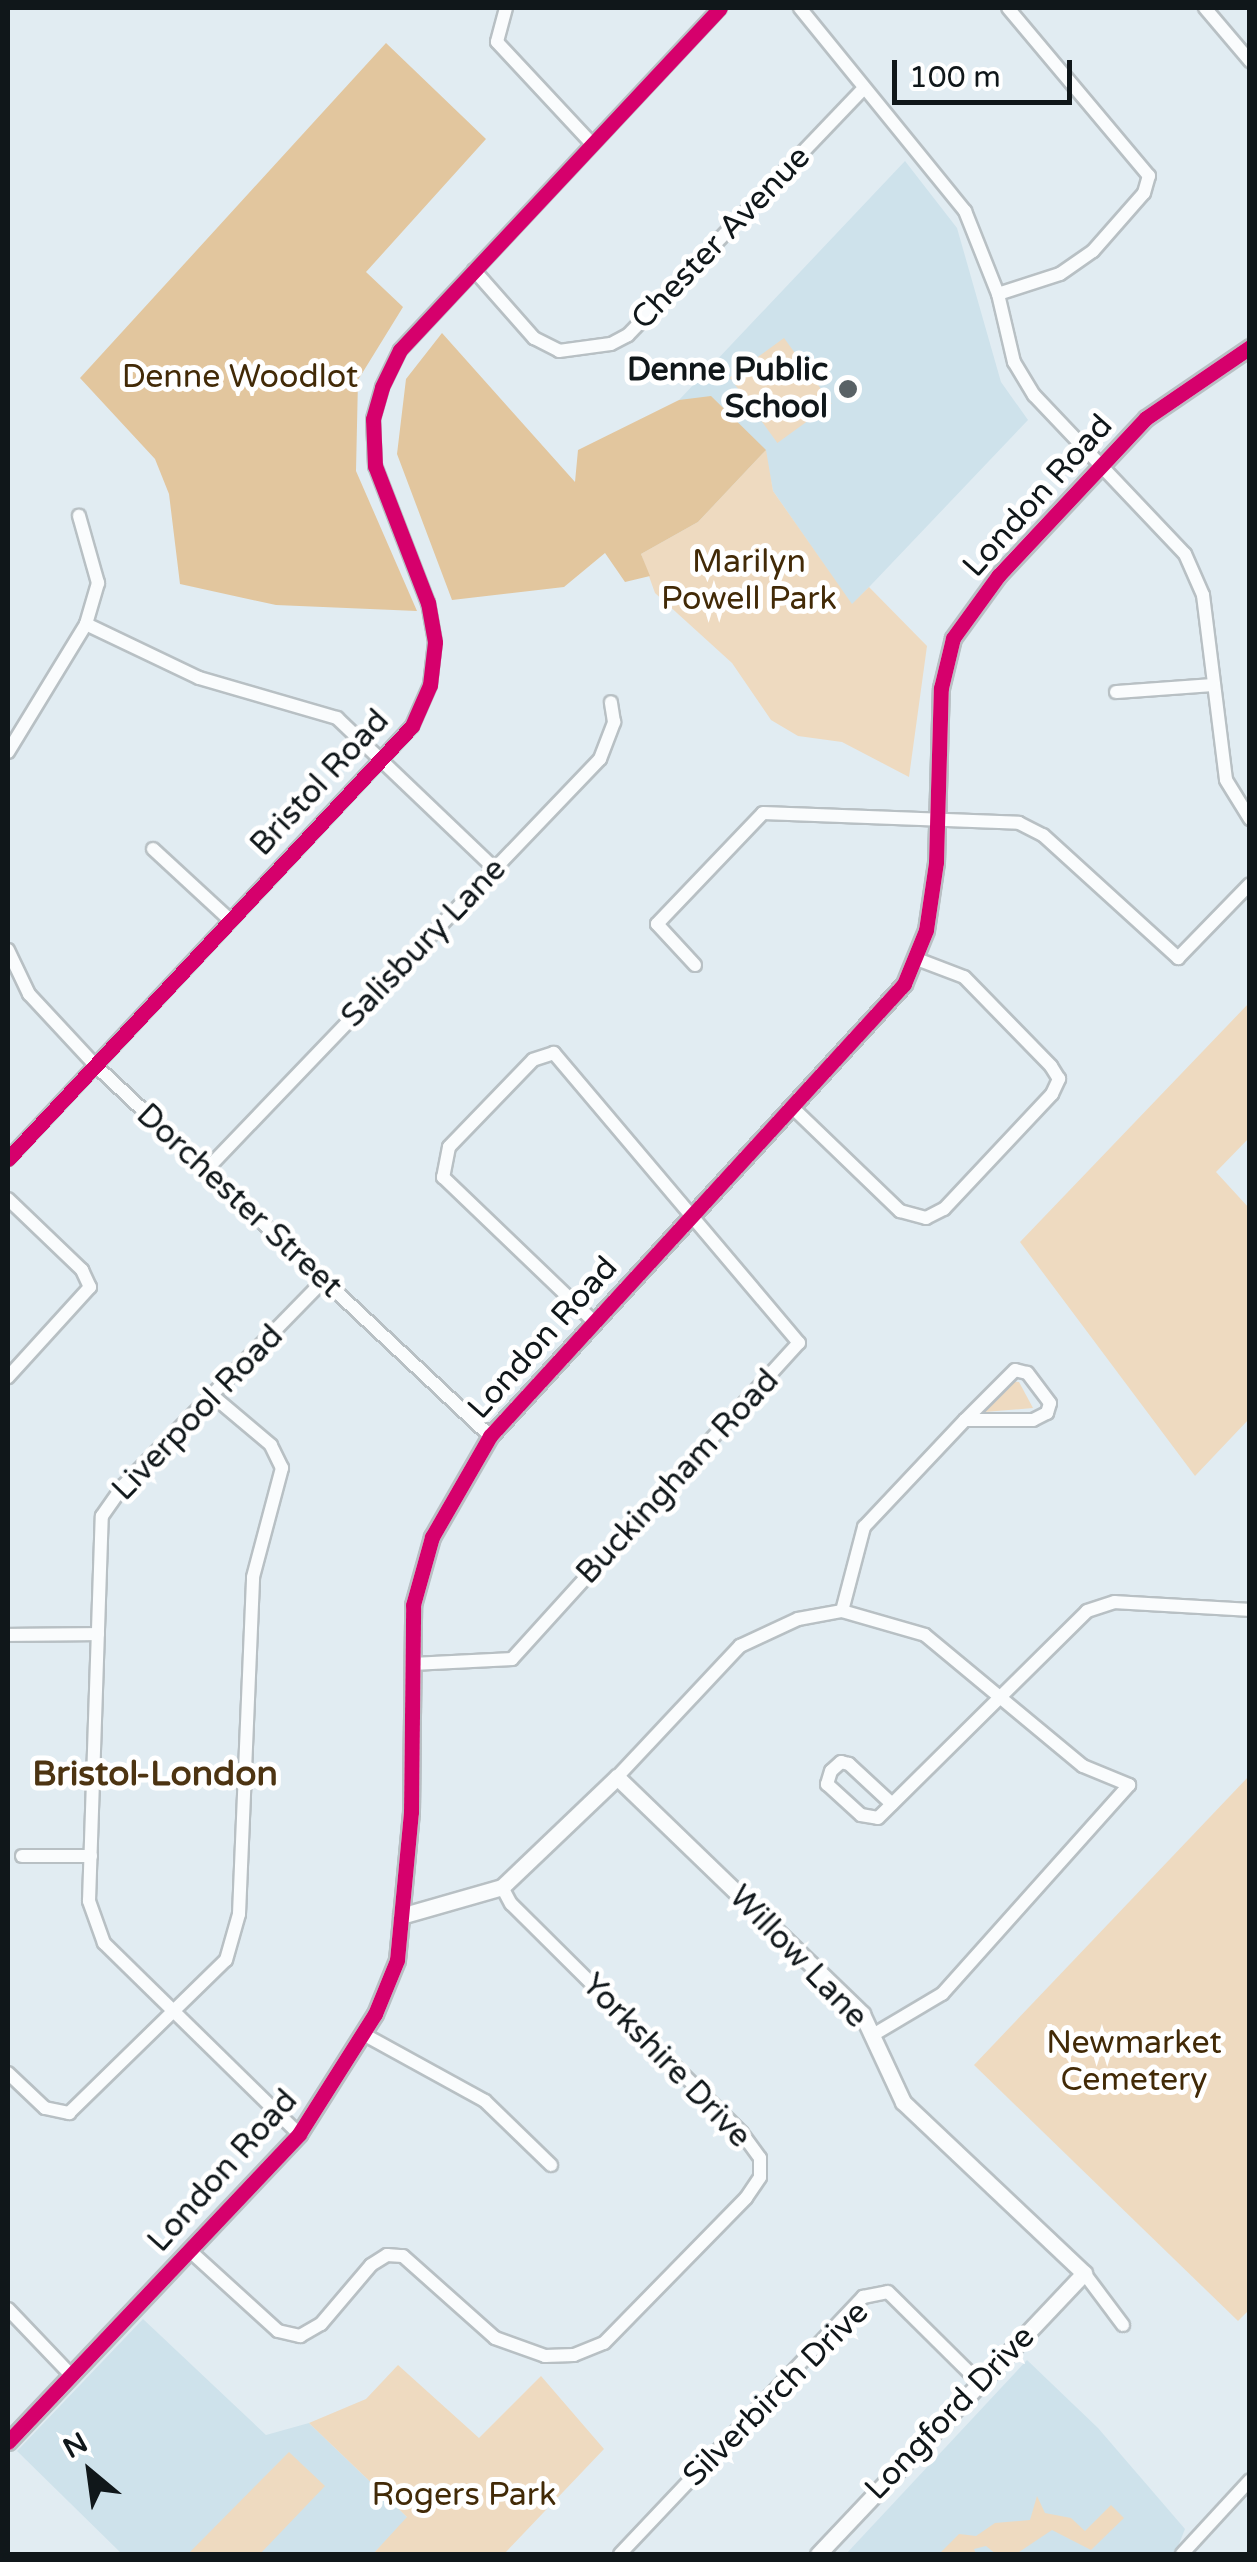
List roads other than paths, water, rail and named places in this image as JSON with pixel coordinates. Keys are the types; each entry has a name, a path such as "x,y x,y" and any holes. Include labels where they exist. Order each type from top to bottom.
{"street":[{"path":"506,8 498,42 592,144"},
{"name":"Bristol Road","path":"8,1159 412,726 430,684 435,642 428,602 375,466 373,419 400,350 720,8"},
{"path":"800,8 863,90 923,153 965,211 998,294 1014,362 1034,395 1100,469 1185,554 1203,595 1226,780 1232,801 1250,819"},
{"path":"998,294 1060,274 1093,250 1144,193 1150,176 1008,8"},
{"path":"1205,8 1250,61"},
{"name":"Chester Avenue","path":"474,270 546,344 585,352 612,344 628,335 863,90"},
{"name":"London Road","path":"8,2442 299,2134 362,2034 397,1960 414,1605 432,1537 490,1436 592,1320 693,1216 904,984 914,958 936,862 933,818 940,688 953,638 998,576 1146,418 1249,348"},
{"path":"8,752 86,624 98,584 78,516"},
{"path":"86,624 198,678 301,703 336,718 383,758 495,870"},
{"path":"1116,692 1214,685"},
{"name":"Salisbury Lane","path":"207,1170 600,759 614,722 612,702"},
{"path":"696,965 657,924 763,813 933,818 1032,828 1178,958 1250,884"},
{"path":"154,849 230,920"},
{"name":"Dorchester Street","path":"8,950 29,994 96,1066 490,1436"},
{"path":"793,1108 900,1211 926,1218 944,1209 1052,1094 1059,1079 1051,1066 964,977 914,958"},
{"path":"592,1320 443,1177 450,1147 533,1060 562,1057 693,1216"},
{"path":"8,1200 82,1270 90,1287 8,1377"},
{"name":"Buckingham Road","path":"413,1664 512,1659 799,1343 693,1216"},
{"name":"Liverpool Road","path":"299,2134 104,1944 89,1901 102,1516 123,1486 324,1280"},
{"path":"842,1612 864,1527 965,1420 1015,1370 1027,1373 1050,1403 1047,1413 1033,1420 965,1420"},
{"path":"8,2073 45,2108 68,2114 226,1960 239,1914 253,1577 282,1468 270,1445 214,1397"},
{"path":"892,1804 849,1764 841,1762 831,1771 827,1784 861,1816 878,1818 1002,1696 1068,1625 1100,1605 1250,1610"},
{"path":"401,1916 502,1887 617,1777 740,1646 798,1619 842,1612 925,1634 1083,1766 1129,1785 942,1994 873,2035"},
{"path":"8,1635 98,1634"},
{"name":"Willow Lane","path":"617,1777 862,2014 903,2102 1084,2273 1124,2325"},
{"path":"22,1856 91,1856"},
{"name":"Yorkshire Drive","path":"188,2250 278,2331 300,2336 321,2324 372,2265 387,2255 403,2256 495,2338 545,2356 574,2356 604,2343 746,2198 760,2176 760,2158 742,2133 511,1904 502,1887"},
{"path":"362,2034 484,2101 550,2164"},
{"name":"Longford Drive","path":"818,2554 1084,2273"},
{"name":"Silverbirch Drive","path":"620,2554 863,2298 888,2292 980,2383"},
{"path":"8,2309 71,2375"},
{"path":"1182,2554 1250,2480"}],"place":[{"name":"Denne Public School","path":"848,389"}],"district":[{"name":"Bristol-London","path":"155,1774"}],"park label":[{"name":"Denne Woodlot","path":"240,377"},
{"name":"Marilyn Powell Park","path":"749,582"},
{"name":"Newmarket Cemetery","path":"1134,2062"},
{"name":"Rogers Park","path":"464,2495"}]}
